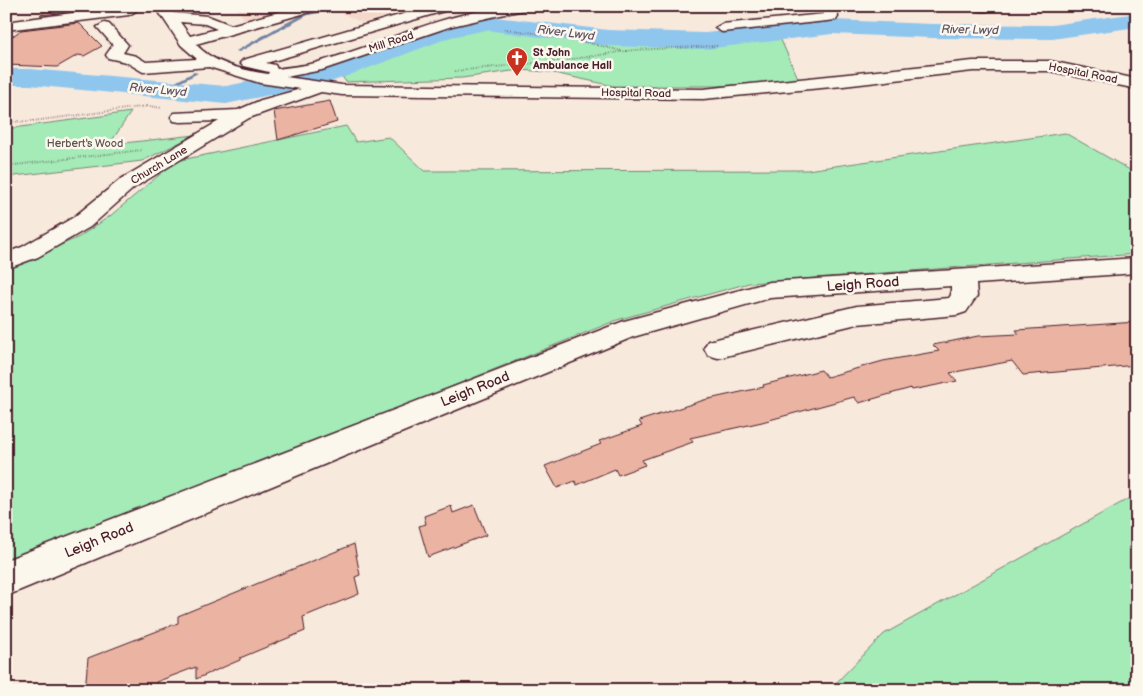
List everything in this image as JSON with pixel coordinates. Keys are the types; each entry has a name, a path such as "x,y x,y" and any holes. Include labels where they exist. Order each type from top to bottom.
{"street":[{"path":"6,26 129,11 130,6"},
{"path":"186,42 315,6"},
{"path":"291,71 248,63 446,6"},
{"name":"Mill Road","path":"260,78 317,66 448,23 522,6"},
{"path":"722,28 831,17 830,6"},
{"path":"976,6 989,7"},
{"path":"165,11 208,20 231,30"},
{"name":"Hospital Road","path":"165,11 194,51 211,62 260,78 342,90 703,94 983,66 1050,66 1137,84"},
{"path":"104,27 121,45 113,55 131,59 143,67 211,62"},
{"name":"Church Lane","path":"6,262 30,252 82,222 128,183 243,114 317,87"},
{"path":"175,113 243,114"},
{"name":"Leigh Road","path":"6,578 624,330 770,290 1137,265"},
{"path":"718,348 858,314 957,306 964,296 963,278"}],"path":[{"path":"504,29 541,31 577,38 624,51"},
{"path":"448,71 566,60 624,51 722,45"},
{"path":"6,122 33,121 149,106 175,113"},
{"path":"6,166 148,149"}],"shaded area":[{"path":"234,6 345,6 251,27"},
{"path":"364,6 424,6 362,23 337,11"}],"green space":[{"path":"488,26 542,30 598,40 684,45 780,38 799,80 719,86 614,86 549,72 519,70 462,78 346,82 341,75 464,29"},
{"name":"Herbert's Wood","path":"131,112 113,139 124,143 195,135 142,161 6,177 6,129"},
{"path":"346,126 356,142 389,137 425,171 807,170 1065,133 1137,174 1137,254 749,283 617,320 6,566 6,269 79,237 110,216 176,161"},
{"path":"1137,498 1137,690 829,690 884,634 1128,499"}],"building":[{"path":"53,6 63,6 68,12 40,15"},
{"path":"79,23 102,46 84,56 78,55 57,67 6,65 6,41 21,30"},
{"path":"330,101 337,122 278,140 274,111"},
{"path":"1137,322 1137,365 1023,375 1012,361 950,373 957,381 912,390 911,388 859,403 854,397 762,422 690,438 693,442 642,460 645,465 618,475 615,469 577,485 575,481 557,488 545,466 601,444 599,441 642,426 639,421 704,400 764,387 763,385 821,370 827,377 883,361 939,351 933,345 978,336 1019,334 1016,330"},
{"path":"474,505 486,535 428,557 419,526 426,524 424,516 451,506 453,513"},
{"path":"354,544 360,575 355,577 359,594 303,617 305,631 196,679 196,667 156,682 156,690 85,690 88,658 178,623 178,616"}],"waterway":[{"path":"238,51 307,14 354,6"},
{"name":"River Lwyd","path":"6,77 30,77 226,95 321,76 445,31 486,23 608,38 705,41 832,27 932,31 1052,32 1137,20"},
{"path":"164,89 196,73"}],"place":[{"name":"St John Ambulance Hall","path":"517,77"}]}
